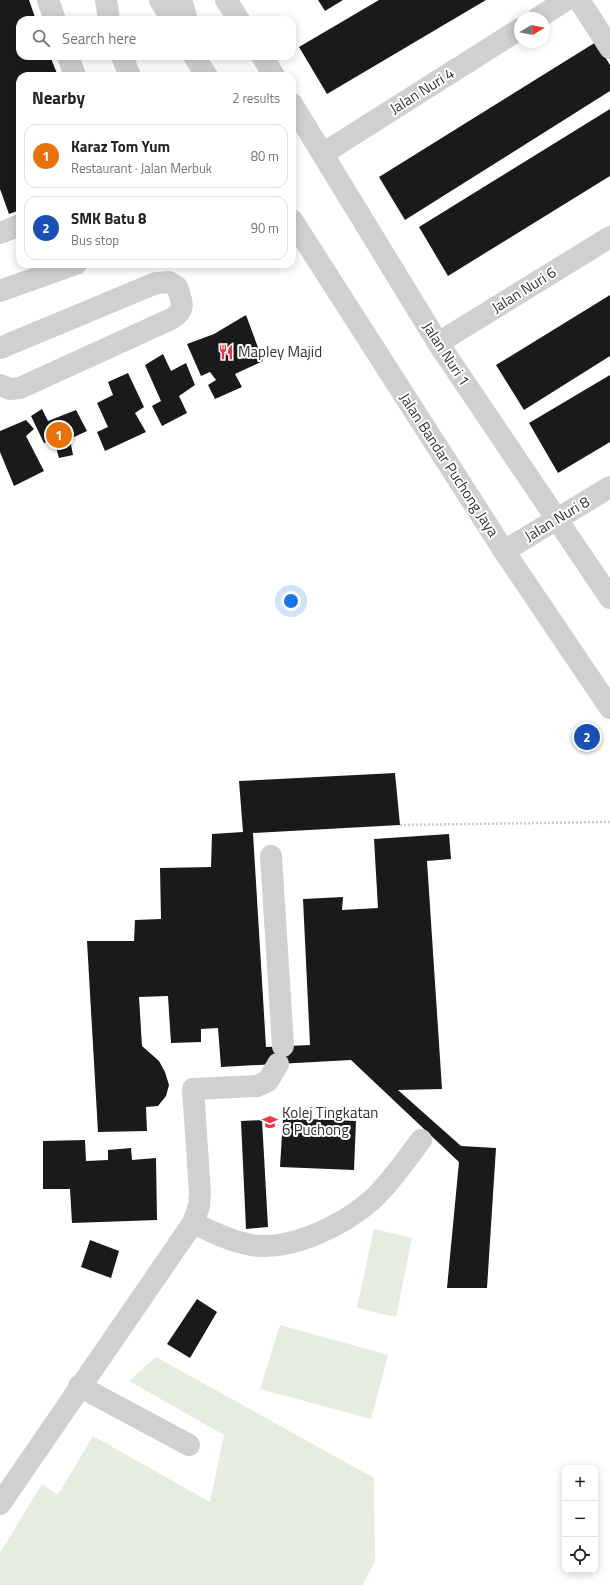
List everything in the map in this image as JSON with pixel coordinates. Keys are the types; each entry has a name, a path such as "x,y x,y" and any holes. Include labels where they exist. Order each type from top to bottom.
{"street":[{"path":"48,0 54,16"},
{"path":"106,0 108,16"},
{"path":"160,0 170,16"},
{"path":"181,0 186,16"},
{"path":"226,0 236,16"},
{"path":"547,12 566,0"},
{"path":"578,0 610,48"},
{"name":"Jalan Nuri 4","path":"324,153 514,33"},
{"path":"69,60 73,72"},
{"path":"124,60 128,72"},
{"path":"197,60 204,72"},
{"path":"201,60 206,72"},
{"path":"264,60 272,72"},
{"name":"Jalan Nuri 1","path":"296,110 324,153 438,343 610,598"},
{"path":"0,233 16,227"},
{"name":"Jalan Bandar Puchong Jaya","path":"296,229 504,551 610,708"},
{"name":"Jalan Nuri 6","path":"438,343 610,237"},
{"path":"0,291 65,268"},
{"path":"0,348 156,283 169,282 177,287 182,300 182,309 179,315 171,319 20,388 10,389 0,385"},
{"name":"Jalan Nuri 8","path":"504,551 610,487"},
{"path":"0,1504 79,1386 193,1223 199,1206 200,1193 193,1089 257,1086 268,1081 280,1055 271,856"},
{"path":"193,1223 228,1239 248,1245 279,1245 307,1238 346,1219 373,1199 398,1172 421,1140"},
{"path":"79,1386 189,1445"}],"path":[{"path":"400,826 610,822"}],"shaded area":[{"path":"374,1229 412,1238 396,1317 357,1308"},
{"path":"280,1325 388,1355 371,1419 260,1389"},
{"path":"156,1357 374,1478 375,1562 362,1585 0,1585 0,1553 42,1484 58,1495 93,1436 210,1502 224,1435 129,1381"}],"building":[{"path":"0,0 29,0 35,16 16,16 16,60 52,60 56,72 16,72 16,211 9,214 0,189"},
{"path":"318,0 343,0 325,11"},
{"path":"379,0 486,0 327,94 299,47"},
{"path":"596,42 610,65 610,91 405,220 379,177"},
{"path":"610,109 610,176 448,276 419,227"},
{"path":"610,295 610,356 524,410 496,365"},
{"name":"Mapley Majid","path":"246,315 263,361 235,374 242,387 215,399 208,385 216,380 210,372 201,376 187,344 214,334"},
{"path":"163,354 171,371 186,363 195,385 179,396 187,413 162,426 152,406 161,401 145,365"},
{"path":"128,373 144,407 135,413 146,432 105,451 97,432 108,427 97,403 113,395 108,382"},
{"path":"610,375 610,442 558,473 529,423"},
{"path":"42,409 48,421 76,410 87,431 70,439 73,455 59,458 54,440 44,443 31,416"},
{"path":"26,420 34,429 26,436 44,471 14,486 0,452 0,431"},
{"path":"395,773 400,825 253,833 266,1047 310,1045 303,899 343,897 342,910 378,908 374,839 449,834 451,859 427,861 442,1089 398,1090 461,1146 496,1148 487,1288 447,1288 459,1162 351,1060 221,1067 218,1028 201,1029 201,1042 171,1043 168,996 139,997 142,1046 159,1061 165,1072 169,1085 166,1096 158,1106 146,1107 147,1131 98,1132 87,941 134,941 135,920 161,919 160,868 211,867 212,834 243,832 239,781"},
{"path":"283,1118 356,1121 354,1170 280,1167"},
{"path":"262,1120 268,1227 246,1229 241,1121"},
{"path":"85,1140 86,1161 108,1160 108,1150 131,1148 132,1160 156,1158 157,1220 72,1223 70,1189 43,1189 43,1141"},
{"path":"90,1240 119,1251 111,1278 81,1267"},
{"path":"197,1299 217,1312 190,1358 167,1344"}],"place":[{"name":"Mapley Majid","path":"226,352"},
{"name":"Karaz Tom Yum","path":"59,435"},
{"name":"SMK Batu 8","path":"587,737"},
{"name":"Kolej Tingkatan 6 Puchong","path":"270,1122"}]}
